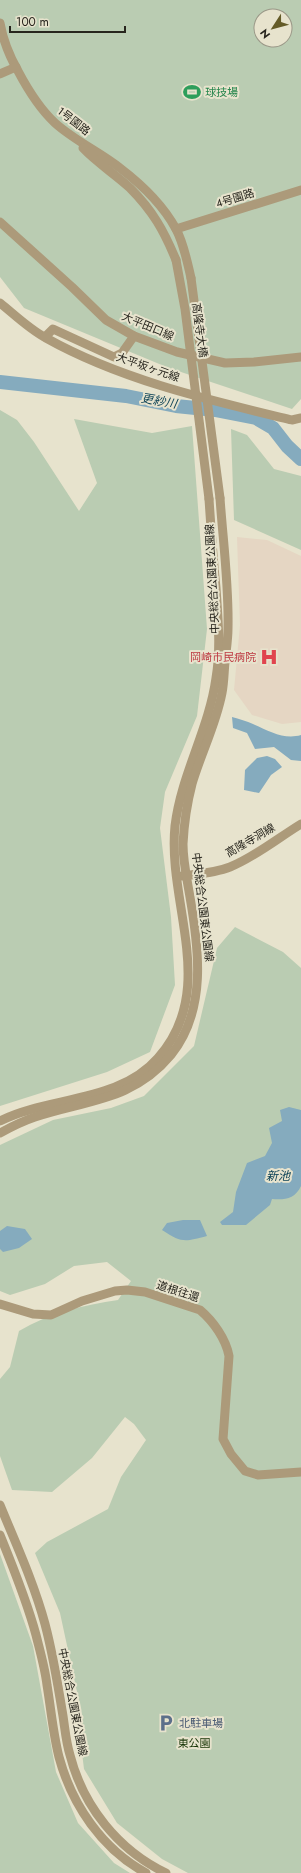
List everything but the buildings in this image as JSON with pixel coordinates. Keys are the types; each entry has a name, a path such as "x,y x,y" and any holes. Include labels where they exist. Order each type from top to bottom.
{"street":[{"name":"1号園路","path":"0,23 8,51 40,108 72,137 120,168 148,193 165,212 176,229 186,255 191,278"},
{"path":"0,74 16,67"},
{"name":"高隆寺大橋","path":"72,137 92,158 130,188 164,230 176,260 186,309 209,499 219,631 216,678 209,714 186,777 175,826 175,854 182,876"},
{"name":"4号園路","path":"176,229 301,190"},
{"name":"大平田口線","path":"0,222 106,320 134,336 177,352 225,363 254,362 301,357"},
{"name":"高隆寺大橋","path":"191,278 220,498"},
{"name":"大平坂ヶ元線","path":"0,303 45,337 78,354 135,377 227,405 292,420 301,418"},
{"path":"45,337 54,329 114,357 122,353 134,336"},
{"name":"中央総合公園東公園線","path":"0,1133 35,1117 121,1093 142,1082 161,1066 184,1035 196,994 199,968 196,932 182,876 183,844 189,797 193,782 214,726 222,692 228,628 220,498"},
{"name":"高隆寺洞線","path":"182,876 229,867 245,860 301,824"},
{"path":"0,1121 25,1111 123,1084 144,1071 157,1060 173,1040 182,1020 188,970 188,945 182,876"},
{"name":"道根往還","path":"0,1304 33,1314 51,1315 82,1301 115,1291 127,1290 145,1292 200,1310 206,1315 227,1347 228,1356 224,1439 231,1454 245,1471 258,1475 301,1472"},
{"name":"中央総合公園東公園線","path":"0,1505 24,1563 45,1623 56,1672 69,1753 88,1801 110,1832 151,1866 166,1873"},
{"path":"0,1535 36,1634 47,1684 59,1757 71,1790 85,1817 99,1835 116,1852 146,1873"}],"shaded area":[{"name":"岡崎市民病院","path":"237,537 267,540 301,556 301,722 282,724 252,715 234,690 240,625"}],"green space":[{"path":"0,0 301,0 301,399 292,409 169,368 24,308 0,277"},
{"path":"0,410 17,420 34,442 79,511 97,483 74,419 152,433 192,426 207,629 197,716 165,792 160,828 171,917 175,985 150,1052 107,1072 0,1106"},
{"path":"231,429 247,435 274,469 301,476 301,550 234,520"},
{"name":"東公園","path":"235,927 283,952 301,968 301,1873 188,1873 162,1859 117,1823 84,1769 78,1720 82,1715 60,1613 35,1553 47,1542 108,1509 121,1477 146,1440 134,1424 125,1417 92,1458 52,1492 12,1490 0,1456 0,1379 10,1367 19,1331 42,1319 67,1311 92,1304 118,1300 131,1281 107,1262 74,1266 45,1284 10,1295 0,1291 0,1145 53,1120 111,1108 144,1096 194,1046 217,948"},
{"path":"0,1554 33,1646 56,1772 78,1823 114,1863 130,1873 0,1873"}],"water":[{"path":"232,717 283,736 301,735 301,761 291,760 274,747 255,749 247,733 233,728"},
{"path":"267,756 275,759 282,767 271,775 259,793 244,790 245,770 257,758"},
{"name":"新池","path":"289,1107 301,1110 301,1186 299,1190 296,1194 289,1198 272,1199 270,1205 246,1225 222,1225 220,1222 233,1212 236,1192 247,1163 265,1156 272,1143 269,1128 282,1121 280,1110"},
{"path":"183,1220 200,1220 207,1236 183,1240 162,1230 167,1223"},
{"path":"7,1226 25,1229 32,1239 19,1248 3,1252 0,1249 0,1231"}],"waterway":[{"name":"更紗川","path":"0,382 126,396 176,406 215,410 256,418 273,428 287,446 301,459"}],"place":[{"name":"球技場","path":"192,92"},
{"name":"岡崎市民病院","path":"269,657"},
{"name":"北駐車場","path":"166,1723"}]}
